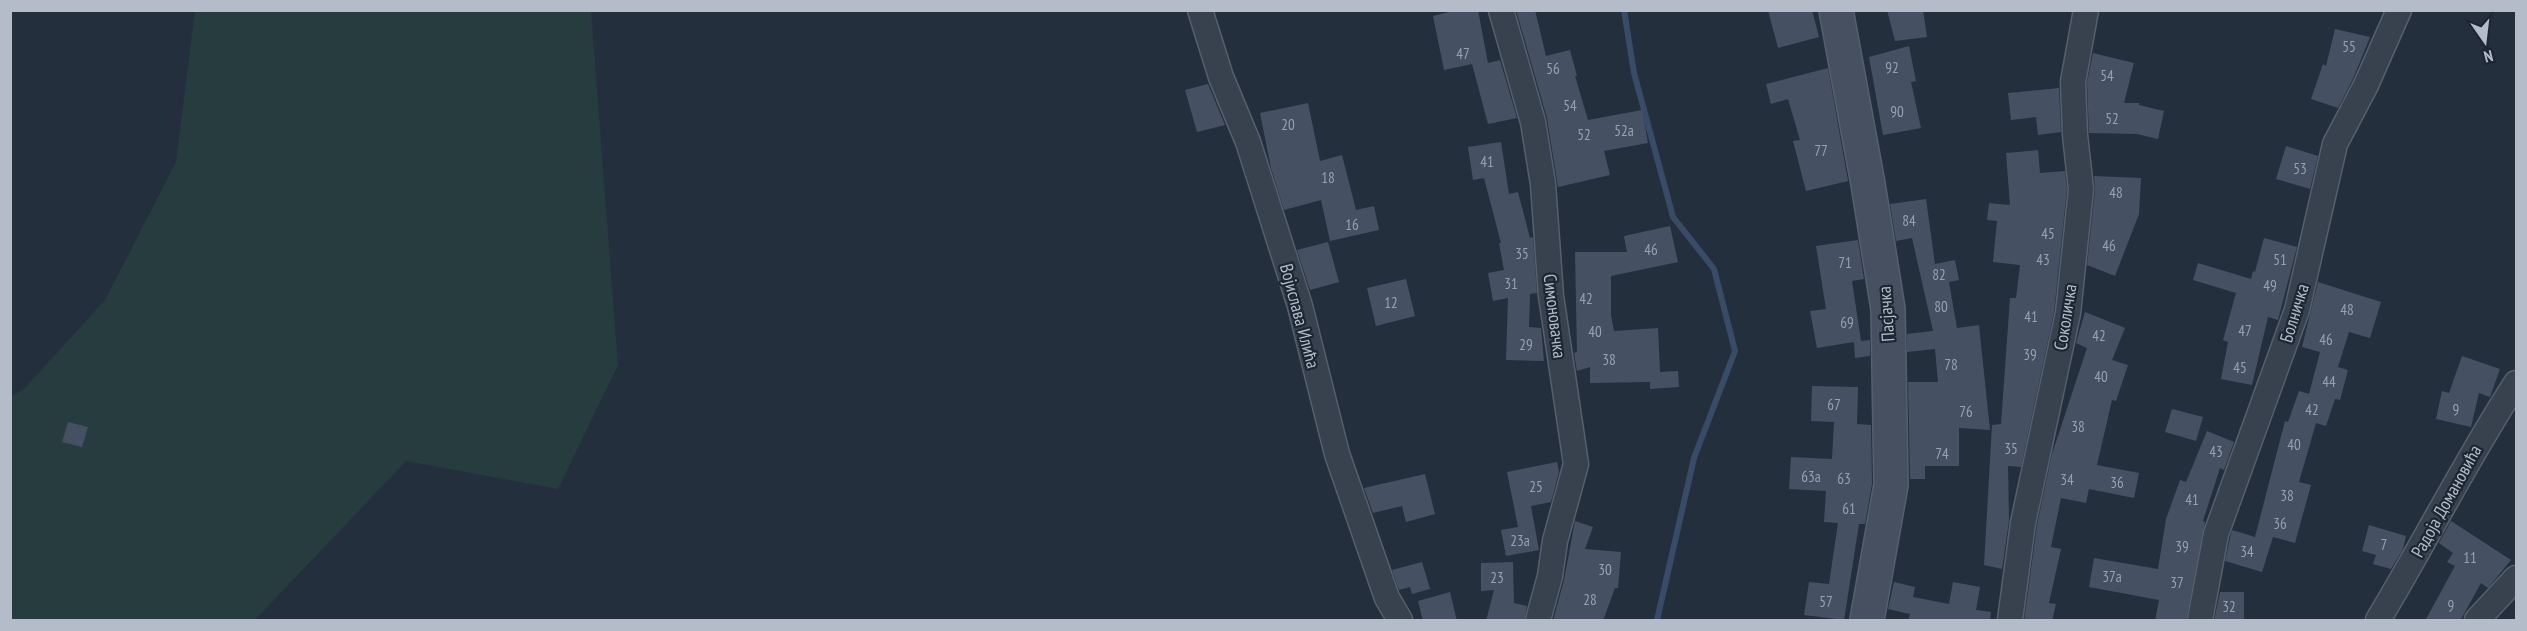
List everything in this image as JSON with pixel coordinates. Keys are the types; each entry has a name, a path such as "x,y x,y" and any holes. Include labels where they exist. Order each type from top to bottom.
{"main road":[{"name":"Пасјачка","path":"1836,10 1888,309 1891,485 1867,621"}],"street":[{"name":"Војислава Илића","path":"1200,10 1221,77 1248,142 1300,306 1337,453 1387,598 1400,621"},
{"name":"Симоновачка","path":"1501,10 1533,122 1541,174 1551,296 1576,464 1555,541 1550,576 1538,621"},
{"name":"Соколичка","path":"2010,621 2027,502 2068,313 2081,189 2073,82 2086,10"},
{"name":"Болничка","path":"2200,621 2216,534 2297,310 2335,144 2366,85 2399,10"},
{"name":"Радоја Домановића","path":"2378,621 2412,564 2480,438 2517,383"},
{"path":"2477,621 2517,578"}],"green space":[{"path":"195,11 591,11 618,365 558,489 406,461 255,620 11,620 10,397 24,389 105,300 176,162"}],"building":[{"path":"1457,10 1478,10 1488,63 1500,60 1517,118 1488,124 1472,64 1444,70 1433,16"},
{"path":"1516,10 1535,10 1546,56 1570,50 1588,120 1642,110 1648,143 1604,151 1610,175 1558,187 1547,118"},
{"path":"1768,10 1812,10 1819,37 1778,48"},
{"path":"1887,10 1923,10 1927,37 1895,41"},
{"path":"2335,29 2370,37 2338,108 2311,99 2323,64 2326,66"},
{"path":"1909,46 1916,81 1911,82 1921,128 1883,135 1869,57"},
{"path":"2093,53 2134,63 2124,103 2139,103 2139,105 2164,111 2158,139 2137,134 2089,133 2087,83"},
{"path":"1828,68 1848,181 1806,191 1793,141 1800,140 1788,99 1771,104 1766,84"},
{"path":"1208,84 1225,125 1197,132 1185,90"},
{"path":"2059,88 2061,132 2038,135 2036,117 2011,120 2008,93"},
{"path":"1308,103 1320,161 1342,155 1356,210 1374,206 1379,230 1330,241 1321,200 1284,210 1271,168 1260,113"},
{"path":"1501,142 1509,194 1518,192 1530,238 1533,237 1537,293 1530,294 1529,327 1541,328 1544,361 1506,360 1508,298 1493,301 1488,273 1504,270 1499,243 1501,243 1484,178 1473,180 1468,147"},
{"path":"2286,146 2318,156 2310,189 2276,179"},
{"path":"2038,150 2040,173 2065,171 2067,189 2054,312 2021,467 2008,466 2009,521 2002,569 1984,565 1992,425 2001,424 2010,298 2016,298 2020,265 1993,262 1997,221 1987,220 1989,203 2010,205 2006,153"},
{"path":"2094,176 2141,178 2139,214 2115,276 2087,265 2095,190"},
{"path":"1926,199 1935,264 1955,260 1959,280 1949,282 1957,328 1979,325 1990,430 1959,428 1959,466 1925,466 1925,479 1910,479 1908,382 1938,382 1935,349 1907,352 1907,334 1933,331 1912,238 1896,241 1890,204"},
{"path":"1670,226 1678,262 1611,276 1611,315 1614,331 1658,328 1660,372 1678,371 1679,387 1650,389 1650,382 1590,383 1590,367 1577,371 1574,353 1577,352 1575,252 1627,252 1624,236"},
{"path":"2264,238 2297,247 2278,320 2268,317 2252,385 2221,379 2228,342 2223,340 2236,293 2193,280 2198,263 2251,279"},
{"path":"1858,240 1864,279 1852,281 1861,341 1870,340 1870,356 1855,358 1854,342 1817,348 1810,311 1826,309 1816,246"},
{"path":"1328,242 1339,282 1310,290 1297,250"},
{"path":"1406,279 1415,316 1376,326 1367,288"},
{"path":"2318,282 2381,302 2370,338 2349,332 2338,367 2348,370 2340,400 2335,399 2326,426 2316,423 2299,482 2311,485 2295,543 2273,537 2262,572 2225,561 2232,530 2255,537 2285,421 2288,422 2299,391 2309,394 2320,352 2302,347"},
{"path":"2085,312 2125,328 2112,360 2128,365 2116,401 2112,400 2097,465 2139,473 2134,498 2089,489 2086,503 2061,498 2051,547 2061,549 2049,603 2056,604 2052,621 2024,621 2037,525 2052,454 2087,348 2076,343"},
{"path":"2462,356 2500,369 2490,397 2479,393 2471,427 2436,419 2442,391 2449,393"},
{"path":"1812,386 1858,387 1857,424 1871,425 1872,484 1865,524 1859,524 1844,620 1804,615 1809,582 1829,584 1838,523 1824,522 1826,491 1789,489 1791,457 1832,459 1834,422 1811,421"},
{"path":"2172,409 2203,417 2196,441 2165,432"},
{"path":"68,422 88,427 82,447 62,442"},
{"path":"2207,431 2234,442 2224,470 2220,468 2203,521 2205,522 2186,621 2155,621 2159,600 2089,587 2094,558 2158,569 2166,519 2180,480 2186,482"},
{"path":"1557,462 1559,472 1551,502 1531,506 1539,550 1506,556 1501,530 1518,527 1507,472"},
{"path":"1425,474 1435,514 1406,522 1402,506 1373,513 1364,488"},
{"path":"1575,521 1593,527 1585,549 1621,552 1618,588 1615,588 1603,621 1553,621 1564,580"},
{"path":"2451,521 2511,560 2488,588 2481,583 2460,621 2425,621 2455,566 2447,562 2453,553 2439,543"},
{"path":"2369,525 2406,536 2403,549 2391,569 2373,564 2376,555 2362,551"},
{"path":"1422,562 1430,589 1412,594 1410,587 1399,590 1392,570"},
{"path":"1513,562 1514,603 1527,606 1524,621 1486,621 1494,590 1481,591 1481,563"},
{"path":"1894,582 1915,587 1913,597 1949,604 1953,582 1980,587 1976,610 1991,612 1990,621 1908,621 1910,614 1888,609"},
{"path":"1450,592 1457,621 1423,621 1418,601"},
{"path":"2220,592 2244,592 2244,621 2214,621"}],"waterway":[{"path":"1624,10 1634,73 1673,217 1714,269 1735,351 1694,458 1657,620"}]}
